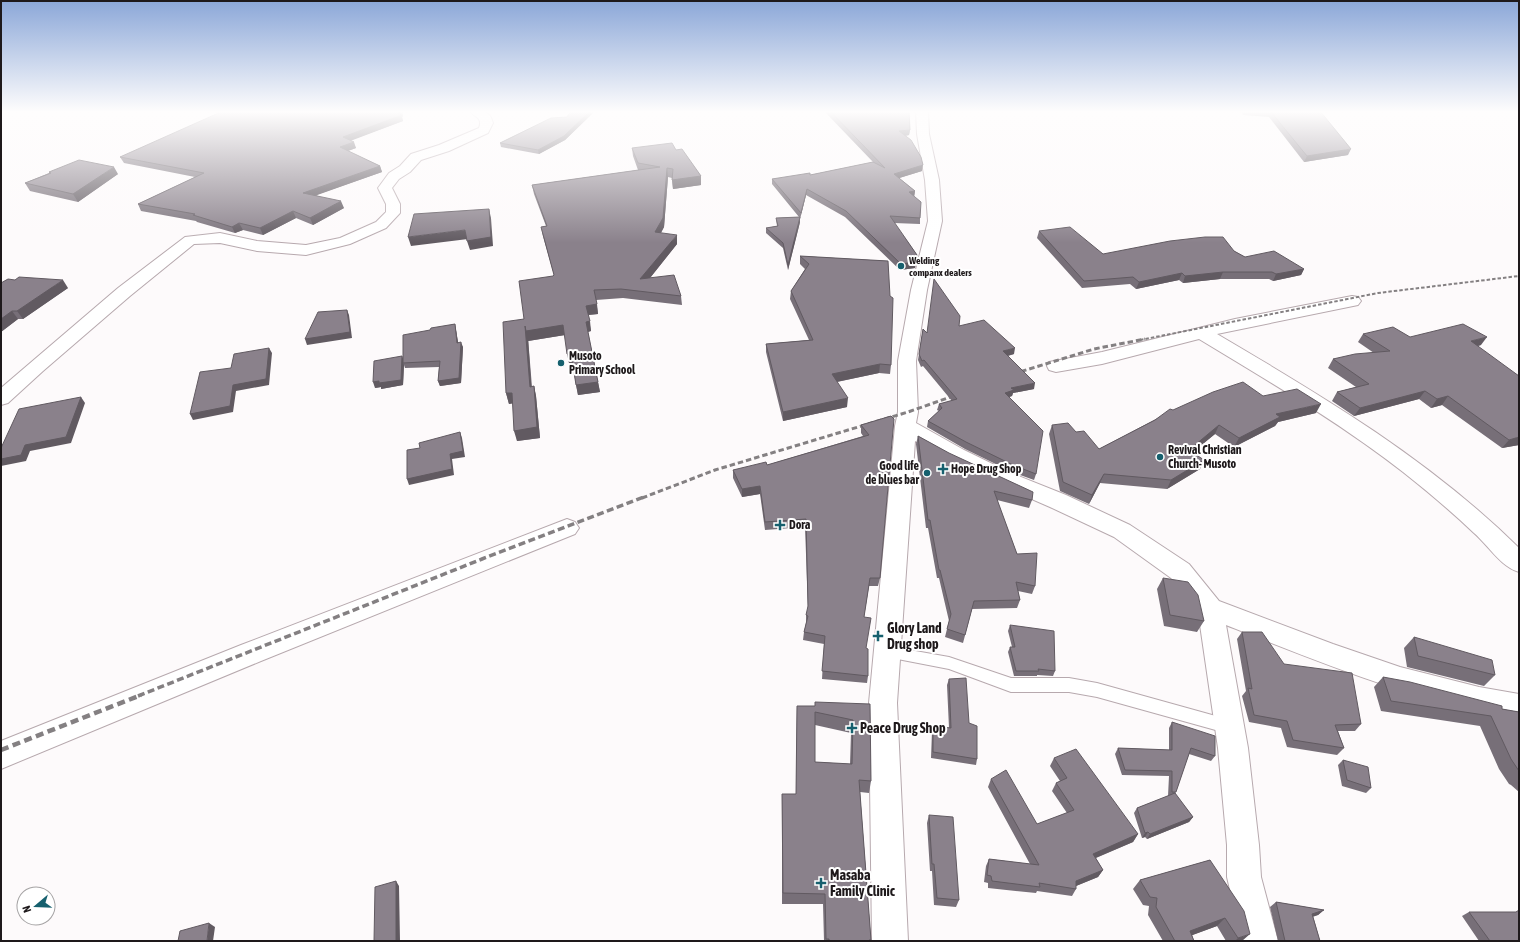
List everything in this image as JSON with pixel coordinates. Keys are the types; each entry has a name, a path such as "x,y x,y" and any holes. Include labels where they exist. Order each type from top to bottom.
{"street":[{"path":"1,399 124,292 190,240 220,238 257,246 306,250 345,241 381,225 393,213 393,204 386,188 394,176 406,169 416,157 422,155"},
{"path":"890,941 883,703 905,426 908,412 907,360 919,290 935,221 932,180 927,155"},
{"path":"1056,366 1102,358 1235,324 1352,301"},
{"path":"1203,333 1302,392 1360,429 1442,491 1494,535 1519,563"},
{"path":"905,426 956,455 1003,478 1058,501 1122,531 1180,571 1210,608 1230,727 1242,838 1244,877 1260,941"},
{"path":"1,755 251,653 567,528"},
{"path":"1210,608 1376,672 1491,703 1519,708"}],"lane":[{"path":"887,652 949,663 1011,685 1069,685 1097,690 1163,710 1230,727"}],"building":[{"path":"125,155 357,155 380,166 303,193 341,201 310,218 293,211 260,228 239,223 232,227 193,215 195,214 138,204 204,173 120,157"},
{"path":"635,155 686,155 701,176 672,180 673,169 667,168 663,218 655,232 677,235 640,279 674,275 681,296 621,289 594,290 597,304 586,306 590,321 586,322 598,382 576,385 571,353 567,354 563,325 526,331 525,326 530,387 534,386 537,427 514,431 512,393 506,393 503,322 524,319 519,281 554,275 541,227 547,226 532,185 660,167 638,163"},
{"path":"872,155 920,155 921,157 923,165 894,174 915,191 909,192 921,202 920,218 890,216 917,255 916,262 901,264 846,211 807,189 801,213 772,179 810,173 810,175 873,162 885,168"},
{"path":"79,160 114,167 73,194 25,183 51,173 49,172"},
{"path":"489,209 491,237 467,241 465,230 408,237 414,214"},
{"path":"800,217 788,265 783,243 766,228 778,226 776,218"},
{"path":"1070,227 1103,254 1170,241 1205,237 1223,237 1234,251 1245,257 1274,251 1304,269 1276,274 1272,272 1223,272 1185,276 1182,273 1139,282 1133,277 1084,281 1039,231"},
{"path":"800,256 888,261 890,296 893,298 891,365 880,364 832,374 848,398 783,412 766,344 813,340 791,291 809,264"},
{"path":"19,277 63,280 17,311 12,311 1,319 1,283 8,279 15,280"},
{"path":"934,279 960,316 959,326 984,320 1015,348 1003,351 1035,383 1011,388 1014,390 1005,393 1043,431 1036,474 1013,465 966,442 928,421 942,408 939,404 957,399 924,360 922,361 919,354 923,329 927,333"},
{"path":"347,310 350,332 305,339 318,312"},
{"path":"455,324 457,343 461,342 459,378 438,381 440,361 403,363 403,335"},
{"path":"1463,324 1487,337 1471,341 1519,376 1519,437 1509,440 1448,396 1437,399 1425,391 1360,408 1337,392 1369,384 1333,359 1355,354 1390,351 1363,334 1393,327 1410,337"},
{"path":"269,348 266,379 233,385 230,406 190,414 200,372 231,368 234,354"},
{"path":"402,356 401,380 379,383 379,381 373,382 374,361"},
{"path":"1243,382 1263,396 1297,389 1321,404 1276,414 1280,417 1239,438 1219,425 1189,450 1204,460 1171,480 1104,474 1092,495 1063,482 1052,425 1068,423 1076,432 1084,431 1099,449 1155,420 1170,409 1173,410 1213,392"},
{"path":"81,397 66,437 25,445 21,455 1,459 1,448 19,409"},
{"path":"891,416 894,419 880,578 870,578 864,617 871,618 866,648 868,649 868,676 822,671 825,636 804,632 808,616 806,615 808,606 806,519 765,522 760,486 742,489 733,470 766,462 767,465 869,435 861,425"},
{"path":"460,432 463,451 450,454 452,469 407,479 407,450 420,448 419,443"},
{"path":"918,436 949,453 1033,492 1032,500 994,491 1017,554 1037,553 1035,586 1016,582 1020,600 974,601 965,635 947,629 951,614 939,570 930,520 928,520"},
{"path":"1163,578 1188,582 1198,595 1204,621 1170,615"},
{"path":"1010,625 1054,631 1055,671 1038,669 1039,671 1016,671 1010,647 1015,647"},
{"path":"1242,632 1262,632 1284,664 1352,673 1361,724 1335,725 1344,748 1293,740 1287,721 1254,715 1248,688 1252,689"},
{"path":"1414,637 1492,660 1495,675 1418,656"},
{"path":"1383,677 1410,682 1502,706 1502,709 1519,712 1519,771 1511,759 1491,716 1391,701"},
{"path":"966,678 969,723 977,726 977,759 933,752 933,726 951,728 949,679"},
{"path":"815,702 870,704 871,781 859,780 871,940 869,941 829,941 829,939 826,939 825,894 783,893 782,794 796,794 797,706 815,706","holes":["815,712 853,720 852,764 815,762"]},
{"path":"1172,722 1215,736 1215,756 1191,748 1176,792 1172,792 1172,771 1125,770 1118,748 1172,750"},
{"path":"1076,749 1138,834 1093,854 1103,870 1076,881 1076,889 1039,883 1040,887 992,881 991,876 987,875 989,859 1039,865 991,779 1006,770 1037,824 1074,810 1056,783 1067,778 1054,758"},
{"path":"1343,760 1368,767 1371,788 1347,780"},
{"path":"1175,793 1193,817 1150,834 1148,832 1145,833 1137,808"},
{"path":"929,815 953,817 959,900 937,898 934,864 932,864"},
{"path":"1210,860 1244,911 1250,934 1238,938 1225,918 1190,931 1194,941 1175,941 1156,907 1157,898 1150,897 1140,880"},
{"path":"396,881 396,941 374,941 375,887"},
{"path":"1276,902 1324,910 1312,914 1320,941 1285,941"},
{"path":"1519,910 1519,941 1490,941 1469,912 1516,912"},
{"path":"209,923 207,941 178,941 180,931"}],"railway":[{"path":"1140,340 1378,293 1519,276"},
{"path":"1013,374 1094,349 1145,339"},
{"path":"642,498 715,470 908,412 959,394"},
{"path":"138,696 482,559 644,497"},
{"path":"1,750 141,695"}],"place":[{"name":"Welding companx dealers","path":"901,266"},
{"name":"Musoto Primary School","path":"561,363"},
{"name":"Revival Christian Church- Musoto","path":"1160,457"},
{"name":"Hope Drug Shop","path":"943,469"},
{"name":"Good life de blues bar","path":"927,473"},
{"name":"Dora","path":"780,525"},
{"name":"Glory Land Drug shop","path":"878,636"},
{"name":"Peace Drug Shop","path":"852,728"},
{"name":"Masaba Family Clinic","path":"821,883"}]}
